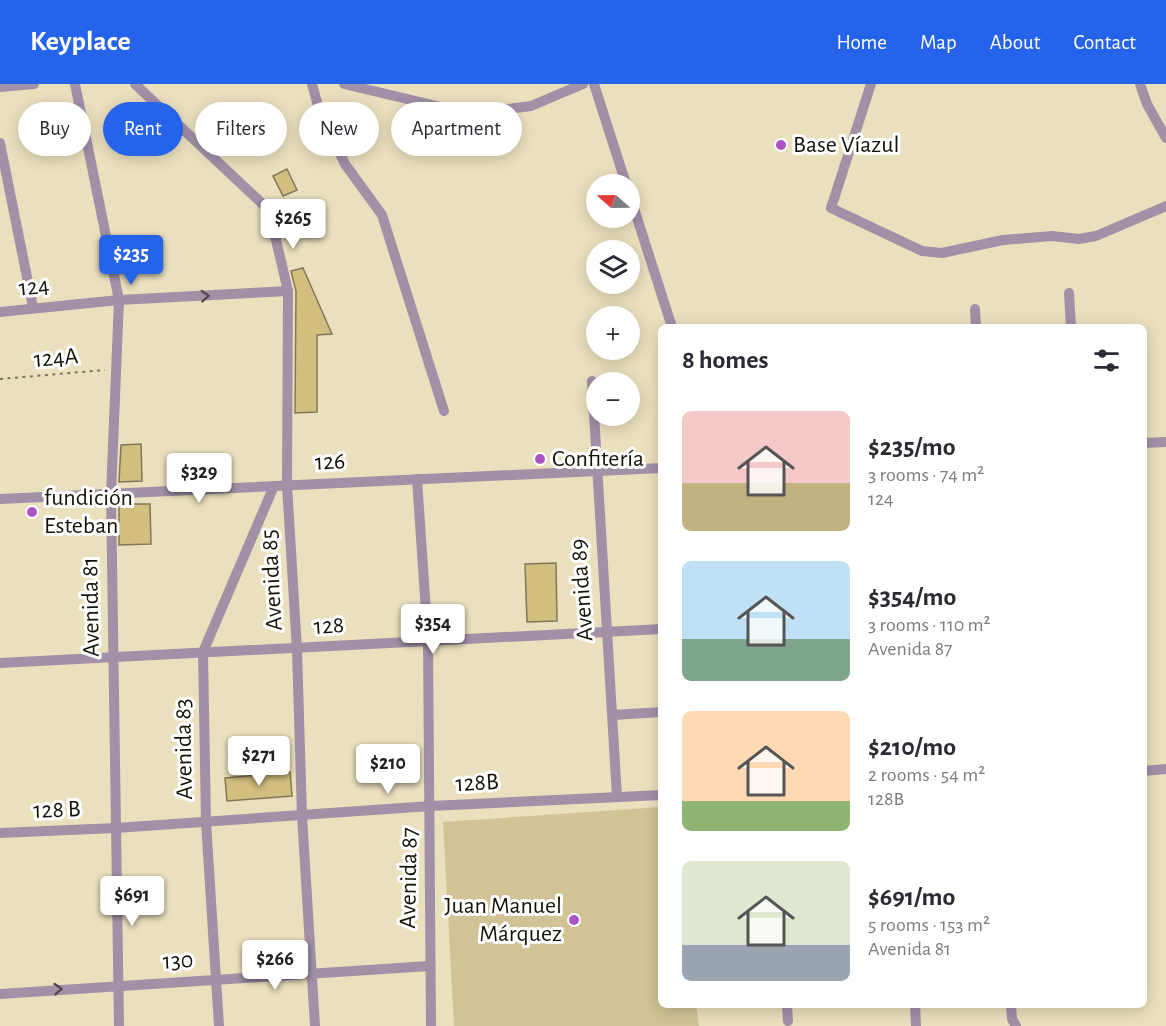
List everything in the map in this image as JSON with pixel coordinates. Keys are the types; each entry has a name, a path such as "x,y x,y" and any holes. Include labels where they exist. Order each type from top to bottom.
{"street":[{"path":"0,87 34,84"},
{"name":"Avenida 81","path":"75,84 119,300 114,370 111,494 119,1026"},
{"name":"Avenida 85","path":"135,84 269,210 288,291 287,485 297,650 302,816 315,1026"},
{"path":"312,84 320,113 345,164 382,215 444,411"},
{"path":"344,84 470,114 531,106 582,84"},
{"path":"594,84 623,174"},
{"path":"871,84 831,208 922,251 942,253 1003,240 1052,236 1079,239 1096,236 1166,206"},
{"path":"1140,84 1147,104 1166,138"},
{"path":"0,143 33,308"},
{"path":"640,227 671,324"},
{"name":"124","path":"0,312 119,300 288,291"},
{"path":"1069,293 1071,324"},
{"path":"975,309 976,324"},
{"name":"Avenida 89","path":"594,426 617,797"},
{"path":"1147,443 1166,442"},
{"name":"126","path":"0,499 658,468"},
{"name":"Avenida 87","path":"417,479 428,641 431,1026"},
{"name":"Avenida 83","path":"219,1026 206,822 203,652 274,486"},
{"name":"128","path":"0,663 113,655 297,650 658,629"},
{"path":"613,715 658,712"},
{"path":"1147,771 1166,769"},
{"name":"128B","path":"116,828 431,806 658,795"},
{"name":"128 B","path":"0,833 116,828"},
{"name":"130","path":"0,994 429,966"},
{"path":"787,1008 788,1021"},
{"path":"915,1008 916,1026"},
{"path":"1012,1008 1014,1023"}],"path":[{"name":"124A","path":"0,379 114,370"}],"shaded area":[{"name":"Juan Manuel Márquez","path":"658,807 658,1008 696,1008 699,1026 454,1026 443,822"}],"building":[{"path":"287,169 297,190 283,196 273,176"},
{"path":"303,268 332,334 317,335 317,412 295,413 296,291 291,271"},
{"path":"141,444 142,481 119,482 121,445"},
{"path":"119,504 150,504 151,544 119,545"},
{"path":"556,563 557,621 527,622 525,564"},
{"path":"290,772 292,796 227,801 225,778"}],"place":[{"name":"Base Víazul","path":"781,145"},
{"name":"Confitería","path":"540,459"},
{"name":"fundición Esteban","path":"32,512"},
{"name":"Juan Manuel Márquez","path":"574,920"}]}
